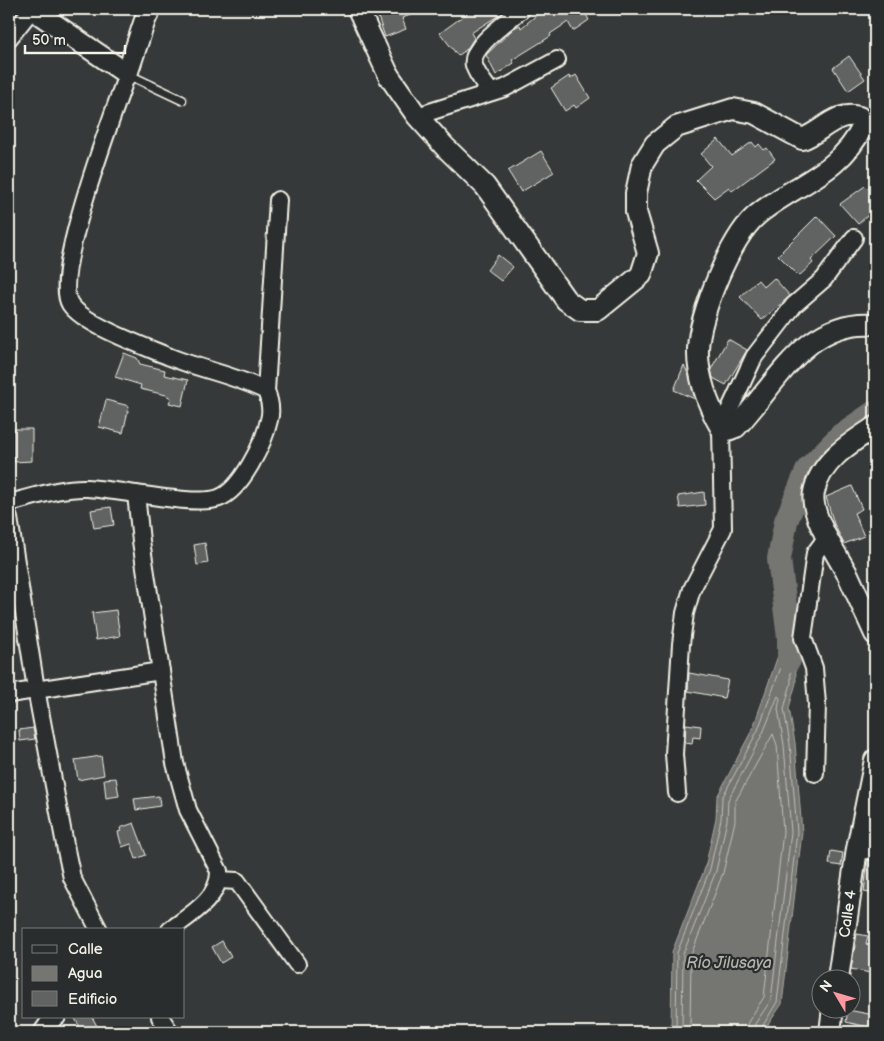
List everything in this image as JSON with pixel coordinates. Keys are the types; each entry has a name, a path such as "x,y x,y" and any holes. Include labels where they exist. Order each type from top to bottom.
{"street":[{"path":"9,38 32,9 127,74"},
{"path":"150,9 144,20 84,200 68,270 67,290 69,303 78,312 114,333 173,358 245,380 266,391"},
{"path":"358,9 389,76 417,116 445,147 485,186 566,300 580,310 598,310 641,275 648,253 636,212 636,193 642,165 655,144 676,127 733,109 754,113 791,135 802,139 812,135 840,117 849,114 859,117 863,126 838,160 821,175 774,202 755,216 740,234 724,267 702,324 698,349 700,370 707,394 721,428 723,529 692,589 686,613 681,644 674,754 677,793"},
{"path":"490,92 474,66 473,55 479,46 522,9"},
{"path":"417,116 505,88 557,60"},
{"path":"9,502 84,488 195,500 218,499 235,488 253,458 269,421 271,402 266,391 278,200"},
{"path":"721,428 754,357 794,306 824,279 854,238"},
{"path":"721,428 728,430 736,427 805,347 827,331 848,325 875,324"},
{"path":"875,427 844,448 832,460 814,490 813,502 827,537 875,634"},
{"path":"136,494 140,541 175,763 188,810 204,846 219,871 220,880 214,892 200,907 173,928"},
{"path":"9,518 36,689 72,878 98,928"},
{"path":"815,773 817,704 814,668 803,638 815,553 827,537"},
{"path":"9,694 161,671"},
{"name":"Calle 4","path":"840,968 866,850 875,760"},
{"path":"220,880 237,881 297,964"},
{"path":"42,1032 49,1022 55,1018"},
{"path":"161,1018 170,1032"},
{"path":"830,1032 832,1018"}],"lane":[{"path":"127,74 182,100"}],"water":[{"name":"Río Jilusaya","path":"794,609 796,683 789,708 795,743 802,832 782,1004 763,1032 671,1032 672,952 705,868 716,818 717,797 753,728"}],"building":[{"path":"382,9 425,10 402,18 406,29 385,37 376,11"},
{"path":"473,9 495,9 499,15 471,33 474,38 467,49 458,56 440,33"},
{"path":"544,9 583,9 589,20 573,31 568,22 550,34 551,36 512,60 514,63 496,75 486,55 514,28 520,25 521,28"},
{"path":"849,56 865,79 848,91 833,68"},
{"path":"576,75 590,98 576,108 574,105 565,111 551,88 569,76 570,79"},
{"path":"718,139 732,156 752,142 756,147 759,144 764,150 767,148 775,159 732,191 729,187 714,198 696,180 711,166 701,154"},
{"path":"541,151 554,172 521,192 508,171"},
{"path":"875,184 875,209 858,224 840,204 865,186 867,188"},
{"path":"817,216 836,236 811,260 813,263 799,276 778,255"},
{"path":"498,255 513,267 501,281 487,270"},
{"path":"774,278 790,296 762,320 740,297 758,280 764,287"},
{"path":"728,339 747,350 726,385 713,378 711,369"},
{"path":"124,353 137,358 140,364 165,370 164,375 188,380 182,406 169,403 171,398 166,395 140,389 141,385 115,377"},
{"path":"684,365 689,376 695,399 674,390"},
{"path":"106,400 129,406 123,433 99,427"},
{"path":"14,429 32,429 32,461 14,462"},
{"path":"852,486 862,509 854,513 864,536 844,544 834,524 826,497"},
{"path":"704,492 705,505 680,508 678,496"},
{"path":"111,507 114,525 94,528 91,510"},
{"path":"205,543 208,563 197,565 194,545"},
{"path":"116,610 120,636 96,640 92,613"},
{"path":"689,673 728,680 724,698 688,691"},
{"path":"686,724 701,726 700,738 693,737 692,744 685,743"},
{"path":"33,728 35,739 20,741 19,730"},
{"path":"101,756 104,775 78,780 75,760"},
{"path":"116,778 119,796 106,798 104,779"},
{"path":"159,796 160,806 136,810 134,799"},
{"path":"134,823 146,855 136,859 131,844 122,847 118,832 121,831 120,828"},
{"path":"831,851 843,853 841,866 829,864"},
{"path":"868,860 875,861 875,894 864,892"},
{"path":"857,934 868,936 866,944 875,946 875,974 862,971 862,968 851,968"},
{"path":"222,941 231,957 221,963 212,947"},
{"path":"862,1013 874,1015 872,1028 846,1022 847,1018 862,1018"},
{"path":"75,1018 93,1018 97,1026 83,1032"}],"waterway":[{"name":"Río Jilusaya","path":"789,660 789,638 779,559 786,521 808,469 840,436 875,412"}]}
